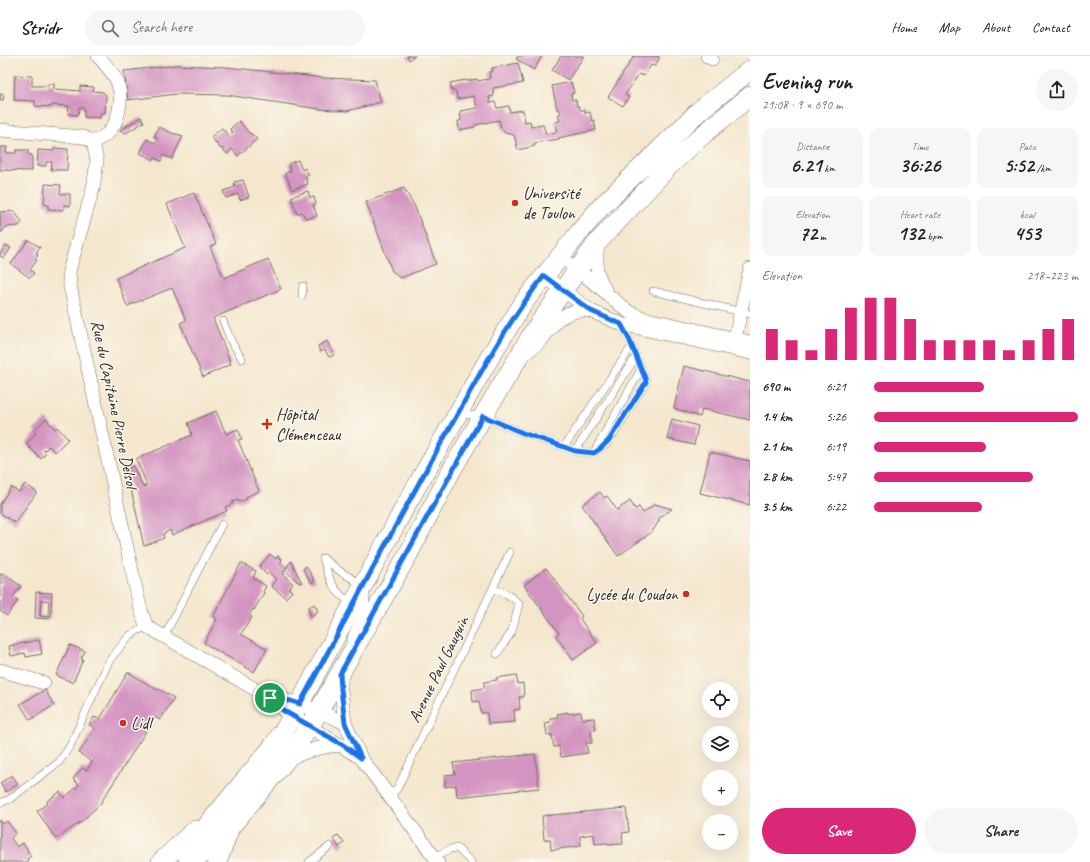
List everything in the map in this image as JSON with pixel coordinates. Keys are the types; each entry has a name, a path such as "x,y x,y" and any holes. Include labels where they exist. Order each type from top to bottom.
{"main road":[{"path":"188,862 192,844 274,745 297,710 361,596 406,505 495,348 524,302 560,256 604,204 699,111 750,70"},
{"path":"194,862 231,826 286,760 314,719 410,551 450,473 483,416 516,360 577,270 597,243 669,166 705,133 750,96"},
{"path":"162,862 235,792"},
{"path":"217,862 231,826"}],"street":[{"path":"0,130 84,137 93,142 106,134 114,125 119,109 120,94 118,83 98,56"},
{"name":"Rue du Capitaine Pierre Delsol","path":"93,142 97,161 93,189 69,271 70,286 139,603 146,626"},
{"path":"597,243 598,277 607,294"},
{"path":"560,256 629,312 643,318 750,342"},
{"path":"735,338 745,313 750,269"},
{"path":"544,276 591,311 621,324 750,353"},
{"path":"516,360 539,343 558,319 569,313 583,310 591,311"},
{"path":"146,626 270,698 291,701 297,710 314,719 343,745 361,758"},
{"path":"344,667 341,689 345,723 361,758 436,859"},
{"path":"0,670 44,683"},
{"path":"314,719 345,723"},
{"path":"286,760 313,749 343,745"}],"lane":[{"path":"302,296 303,286"},
{"path":"653,292 745,313"},
{"path":"222,321 231,341 242,359"},
{"path":"458,414 483,416 523,433 575,451 594,453 609,440 646,382 632,346 621,324"},
{"path":"564,447 632,346"},
{"path":"575,451 636,356"},
{"path":"594,453 641,369"},
{"path":"164,637 222,524"},
{"name":"Avenue Paul Gauguin","path":"389,796 397,789 510,552"},
{"path":"344,667 350,635 364,610 361,596 323,558 330,582 336,591 361,596 387,589"},
{"path":"493,589 512,596 519,604 512,631 497,654"},
{"path":"0,803 10,799 59,762 70,746 109,661 129,636 146,626"},
{"path":"309,862 330,846"},
{"path":"436,859 450,849 457,848 471,862"}],"building":[{"path":"407,56 415,56 409,60"},
{"path":"518,56 542,56 534,70 516,59"},
{"path":"561,56 584,56 568,80 552,70"},
{"path":"634,56 659,56 659,59 655,66 651,65 644,76 639,74 625,95 629,97 623,106 608,97"},
{"path":"518,63 523,83 493,88 494,96 489,97 490,103 495,102 497,108 509,106 510,112 523,110 525,122 530,121 531,127 543,125 546,134 557,132 555,122 560,121 558,115 561,114 559,109 557,109 552,86 571,82 574,93 571,94 572,100 576,100 577,106 579,106 580,110 585,110 585,113 590,112 592,121 594,120 596,130 558,138 559,139 534,143 535,146 518,150 514,135 505,133 501,128 499,120 459,130 458,121 461,121 460,111 477,108 474,96 457,99 456,91 452,91 450,83 465,80 477,79 478,81 488,79 490,78 489,72 493,71 492,68"},
{"path":"176,65 226,67 325,78 375,80 381,102 347,111 320,109 227,95 177,94 128,100 124,71"},
{"path":"15,75 32,76 32,86 48,86 48,84 54,84 54,89 80,91 80,86 94,87 93,91 103,92 106,95 105,113 101,113 100,118 84,117 84,108 79,108 78,115 68,114 69,106 35,106 35,101 14,100"},
{"path":"0,94 4,95 3,100 0,100"},
{"path":"141,117 144,122 126,133 120,130"},
{"path":"239,121 249,133 257,139 238,156 232,149 227,154 211,137 222,128 228,135 233,132 230,129"},
{"path":"159,127 174,134 183,136 172,159 163,155 161,161 154,158 154,160 140,153 147,139 155,143 158,139 154,137"},
{"path":"0,147 7,147 6,153 16,153 16,150 28,150 28,154 32,155 32,171 0,170"},
{"path":"54,148 68,149 67,170 51,170 52,162 46,162 46,166 37,166 38,150 54,151"},
{"path":"298,160 302,170 305,168 309,175 305,177 308,184 292,190 285,173 291,171 288,164"},
{"path":"243,180 249,197 240,200 238,194 226,198 223,191 235,187 234,182"},
{"path":"45,184 61,185 60,194 70,194 70,206 64,205 64,210 48,209 48,205 44,204"},
{"path":"404,188 415,207 436,264 400,278 392,271 366,202"},
{"path":"308,191 310,198 314,197 316,204 313,205 317,216 306,219 302,212 297,214 291,197"},
{"path":"194,193 216,244 210,247 224,278 268,259 281,289 213,318 231,364 203,377 180,323 186,320 172,288 127,306 116,278 185,248 167,204"},
{"path":"14,211 22,222 19,226 6,227 1,233 0,212"},
{"path":"28,240 40,247 36,253 38,255 35,259 37,260 30,270 34,273 30,278 11,264"},
{"path":"6,245 11,248 4,258 0,256 0,254"},
{"path":"327,341 334,355 329,357 325,350 320,352 318,346"},
{"path":"684,366 750,382 750,420 702,409 700,417 674,408"},
{"path":"216,411 226,434 238,429 242,439 238,440 259,491 246,497 247,499 239,502 238,500 232,502 233,504 225,507 227,511 172,535 170,530 163,534 164,538 144,546 126,468 133,466 143,487 147,485 136,459 192,435 188,423"},
{"path":"46,419 55,429 57,427 68,439 55,452 49,446 44,451 46,453 41,459 26,444 36,433 34,430"},
{"path":"672,419 698,426 694,445 667,439"},
{"path":"710,452 750,461 750,505 700,493"},
{"path":"25,484 37,492 15,523 0,513 0,504 11,487 19,492"},
{"path":"600,492 604,498 607,496 617,510 630,501 635,509 639,507 643,513 655,504 672,509 659,518 659,521 652,532 618,556 582,505"},
{"path":"270,554 276,559 278,556 282,560 280,563 286,568 291,561 302,583 298,582 285,570 283,574 293,584 289,589 292,591 286,598 271,586 276,579 269,573 267,575 259,567"},
{"path":"241,563 256,571 253,578 266,586 263,592 264,593 254,610 253,609 249,615 252,617 241,634 267,649 254,672 204,643 217,619 213,617"},
{"path":"306,566 315,581 311,583 303,569"},
{"path":"546,568 582,616 580,619 597,643 573,660 556,636 559,633 524,585"},
{"path":"0,574 5,575 21,586 13,597 18,600 7,616 0,611 0,587 3,583 0,582"},
{"path":"36,592 52,593 50,619 35,618","holes":["41,600 49,601 48,617 40,616"]},
{"path":"314,604 318,611 311,616 308,608"},
{"path":"39,640 42,654 26,657 25,653 11,656 9,646"},
{"path":"70,645 85,651 81,658 83,659 73,683 56,675"},
{"path":"128,672 157,690 159,689 174,698 160,720 155,717 100,804 82,821 56,839 37,811 48,803 47,801 60,792 64,798 79,785 73,779 82,768 87,770 92,762 79,753 95,728 89,725 94,717 100,719"},
{"path":"516,675 518,684 523,683 524,697 519,697 520,709 514,710 515,722 488,724 487,713 481,713 479,701 473,702 472,690 484,688 484,682 497,680 496,678"},
{"path":"45,690 54,705 30,720 20,704"},
{"path":"568,712 568,714 581,712 582,719 594,718 596,730 591,730 592,743 586,743 588,753 561,757 559,746 554,747 552,735 547,735 545,723 550,722 550,718 558,717 557,714"},
{"path":"535,754 539,788 457,797 456,785 445,787 445,775 455,774 453,763"},
{"path":"12,775 18,784 6,792 0,783"},
{"path":"626,808 629,832 622,833 623,844 595,844 594,834 580,836 581,846 551,850 550,839 544,840 542,816"},
{"path":"0,820 3,824 7,821 16,833 11,838 17,847 23,843 28,850 27,851 31,856 27,859 28,862 0,862"},
{"path":"338,835 344,843 339,847 333,839"}],"place":[{"name":"Université de Toulon","path":"515,203"},
{"name":"Hôpital Clémenceau","path":"267,424"},
{"name":"Lycée du Coudon","path":"686,594"},
{"name":"Lidl","path":"123,723"}],"route":[{"path":"544,276 591,311 621,324 629,339 646,382 609,440 594,453 575,451 504,426 483,416 450,473 410,551 340,674 345,723 361,758 343,745 284,711 270,698 300,704 406,505 491,355 524,302 544,276"}]}
